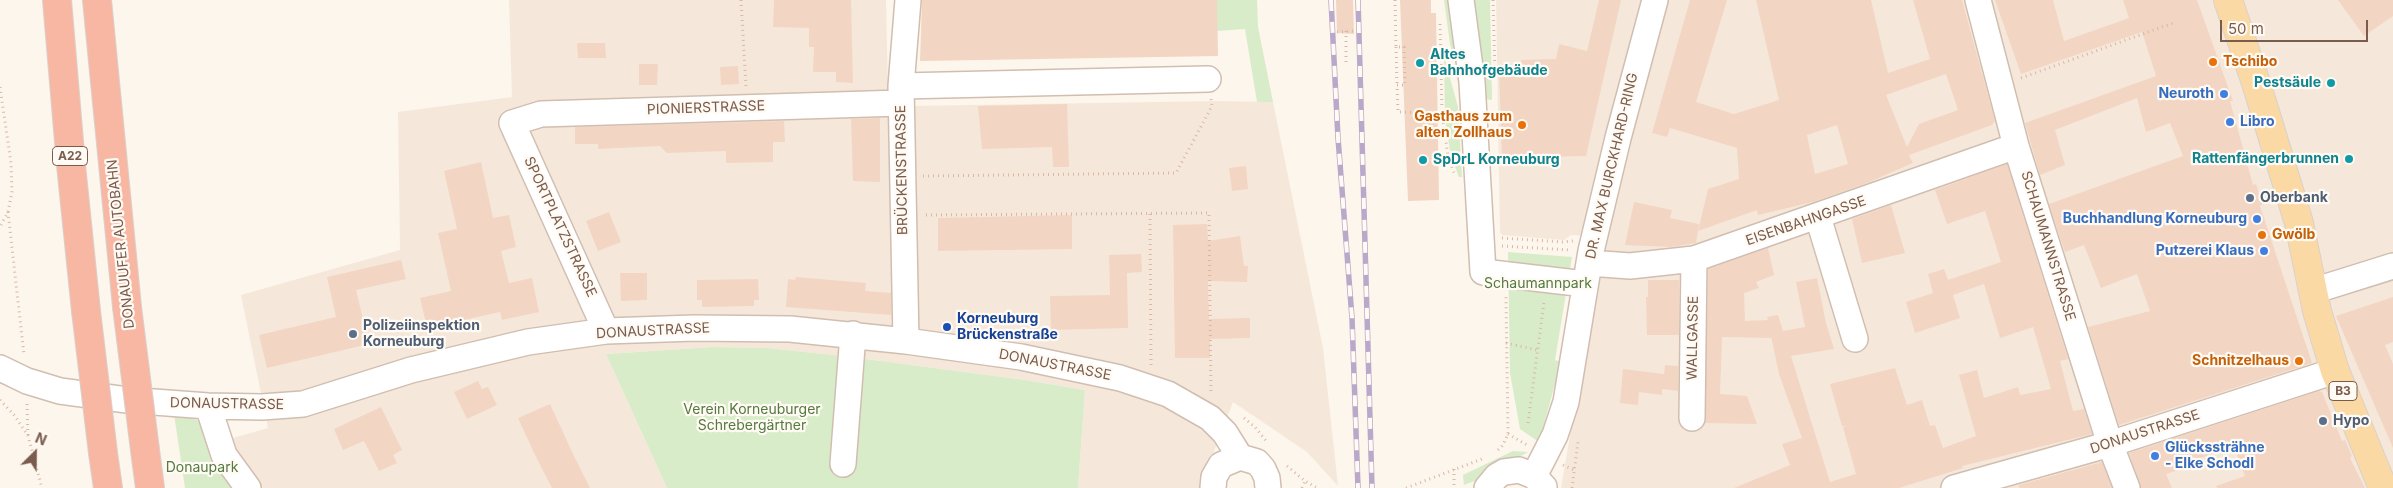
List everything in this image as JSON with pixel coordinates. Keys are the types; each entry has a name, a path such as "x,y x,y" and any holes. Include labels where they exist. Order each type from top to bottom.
{"highway":[{"name":"A22","path":"56,0 86,311 108,488"},
{"name":"DONAUUFER AUTOBAHN","path":"97,0 127,307 150,488"}],"main road":[{"name":"B3","path":"2228,0 2284,169 2299,223 2313,292 2335,371 2382,488"}],"street":[{"name":"BRÜCKENSTRASSE","path":"906,340 901,94 908,0"},
{"name":"EISENBAHNGASSE","path":"1461,0 1472,82 1483,272 1505,274 1590,260 1630,266 1694,259 2016,146"},
{"name":"DR. MAX BURCKHARD-RING","path":"1487,488 1497,476 1511,470 1519,470 1539,482 1566,402 1590,260 1618,138 1655,0"},
{"name":"SCHAUMANNSTRASSE","path":"1978,0 2016,146 2110,444 2127,488"},
{"name":"PIONIERSTRASSE","path":"512,123 541,114 748,107 901,94 1208,79"},
{"name":"SPORTPLATZSTRASSE","path":"512,123 606,331"},
{"path":"1818,217 1855,339"},
{"name":"WALLGASSE","path":"1692,418 1694,259"},
{"path":"2313,292 2384,269"},
{"name":"DONAUSTRASSE","path":"0,368 27,380 70,392 127,400 208,406 262,407 303,404 411,370 528,342 606,331 744,328 853,334 906,340 1055,363 1120,378 1168,394 1210,418 1226,432 1240,457"},
{"path":"843,464 853,334"},
{"name":"DONAUSTRASSE","path":"1954,488 2110,444 2335,371"},
{"path":"208,406 224,455 248,488"},
{"path":"1213,488 1214,476 1221,465 1240,457 1257,462 1264,469 1268,478 1268,488"}],"path":[{"path":"740,0 748,107"},
{"path":"1395,0 1398,112 1442,113 1440,18"},
{"path":"1493,0 1494,33"},
{"path":"2001,84 2176,22"},
{"path":"1346,31 1346,65"},
{"path":"1337,32 1354,31"},
{"path":"1396,47 1404,47 1405,57 1405,85 1397,85"},
{"path":"903,177 1176,173 1212,106 1208,79"},
{"path":"0,87 11,163 12,192 8,212 27,380 28,436 42,488"},
{"path":"0,226 8,212"},
{"path":"1150,214 1151,371"},
{"path":"925,215 1208,214 1212,390"},
{"path":"1505,239 1563,242 1582,239 1590,260"},
{"path":"1494,454 1504,445 1508,434 1505,246 1590,260"},
{"path":"1528,423 1544,300"},
{"path":"1506,343 1537,350"},
{"path":"0,400 15,416 28,436"},
{"path":"1406,488 1486,457"},
{"path":"1283,462 1305,481 1317,488"},
{"path":"1454,469 1454,488"},
{"path":"1302,488 1305,481"}],"shaded area":[{"path":"509,0 886,0 888,92 910,106 1219,101 1273,102 1323,348 1338,486 1307,452 1233,402 1200,488 1078,488 1085,390 1025,380 843,356 767,348 713,347 606,354 667,488 237,488 212,444 268,428 241,295 400,250 398,112 512,97"},
{"path":"1496,0 2393,0 2393,488 1561,488 1604,237 1571,235 1564,240 1502,235 1500,232"}],"green space":[{"path":"1217,0 1257,0 1258,27 1273,102 1257,102 1245,29 1217,31"},
{"path":"1444,0 1451,0 1461,83 1450,44"},
{"path":"1472,0 1490,0 1492,100 1484,99"},
{"path":"1444,56 1458,107 1462,177 1459,177 1451,156 1445,119"},
{"name":"Schaumannpark","path":"1508,252 1572,257 1555,360 1561,362 1539,442 1520,429 1510,373"},
{"name":"Verein Korneuburger Schrebergärtner","path":"713,347 767,348 843,356 1025,380 1085,390 1078,488 667,488 606,354"},
{"name":"Donaupark","path":"174,414 198,420 237,488 185,488"},
{"path":"1513,451 1528,452 1485,477 1464,485 1463,475"}],"building":[{"path":"774,0 851,0 853,83 836,82 836,72 813,72 814,47 809,47 809,28 773,27"},
{"path":"922,0 1217,0 1218,56 920,61"},
{"path":"1336,0 1353,0 1354,34 1337,33"},
{"name":"Altes Bahnhofgebäude","path":"1400,0 1431,0 1431,13 1436,13 1439,200 1408,201"},
{"path":"1599,0 1621,0 1586,156 1502,158 1499,68 1521,67 1521,60 1556,59 1559,44 1587,51"},
{"path":"1690,0 1727,0 1696,102 1734,114 1779,100 1756,0 1871,0 1888,73 1930,59 1913,0 1962,0 1995,121 1992,125 1909,155 1913,163 1867,183 1813,202 1758,215 1757,210 1698,231 1708,189 1739,179 1737,148 1670,128 1667,137 1652,133","holes":["1946,74 1958,110 1919,124 1907,147 1886,95","1837,125 1848,164 1815,174 1807,135"]},
{"path":"1995,0 2053,0 2064,41 2129,18 2123,0 2197,0 2233,101 2230,101 2253,185 2256,184 2263,204 2260,206 2312,363 2119,425 2088,327 2150,311 2137,274 2101,288 2084,245 2065,252 2049,204 2183,156 2170,123 2146,132 2137,98 2055,130 2065,165 2040,175 2025,123 2156,76 2142,32 2021,74"},
{"path":"2338,0 2393,0 2393,16 2364,36"},
{"path":"577,43 605,43 606,58 578,58"},
{"path":"639,64 658,64 657,85 639,85"},
{"path":"738,66 739,84 721,85 720,67"},
{"path":"1067,104 1069,167 1053,167 1052,147 982,149 978,106"},
{"path":"880,118 880,182 853,181 851,119"},
{"path":"784,121 785,142 773,142 773,162 726,163 726,151 667,153 660,146 598,149 598,144 575,144 575,127"},
{"path":"481,162 493,218 509,215 516,247 501,251 509,283 532,278 539,312 502,320 500,312 427,328 420,298 451,291 438,233 457,229 444,171"},
{"path":"2007,164 2068,359 2060,361 2073,411 2084,409 2092,434 1962,466 1963,468 1899,488 1734,488 1790,465 1782,444 1802,438 1779,374 1771,336 1771,338 1722,337 1720,394 1747,396 1757,424 1705,423 1708,269 1768,248 1774,275 1756,282 1759,288 1744,293 1745,321 1768,320 1767,317 1778,315 1783,331 1805,327 1796,282 1817,278 1826,323 1834,349 1791,356 1830,482 1856,474 1843,427 1846,426 1842,426 1830,384 1895,368 1907,405 1922,400 1930,426 1935,425 1943,448 1976,436 1959,375 1977,370 1984,398 2018,387 2020,395 2051,389 2033,327 2000,338 1984,284 1953,295 1960,318 1915,333 1906,302 1933,293 1928,274 1944,269 1948,280 2001,262 1985,211 1947,224 1935,190"},
{"path":"1246,166 1248,189 1232,191 1229,168"},
{"path":"1634,202 1672,210 1670,218 1699,224 1696,243 1671,247 1625,245"},
{"path":"1891,205 1905,253 1862,263 1852,219"},
{"path":"609,212 621,242 598,251 586,221"},
{"path":"1072,215 1072,249 938,251 938,218"},
{"path":"1207,224 1208,241 1240,236 1244,266 1248,266 1247,282 1208,281 1209,319 1250,318 1250,338 1210,339 1210,358 1175,358 1173,225"},
{"path":"1141,254 1142,272 1127,273 1128,328 1051,330 1050,296 1110,295 1109,255"},
{"path":"401,260 406,279 356,290 369,344 267,368 259,335 336,317 327,277"},
{"path":"620,273 647,273 647,300 621,301"},
{"path":"796,277 866,283 865,291 891,293 891,315 786,307 788,279 795,280"},
{"path":"758,279 759,300 754,300 754,306 702,307 702,300 697,300 697,280"},
{"path":"1648,280 1679,280 1679,335 1647,335 1646,297 1648,297"},
{"path":"2393,297 2393,342 2385,345 2393,364 2393,448 2336,316"},
{"path":"1665,365 1678,366 1678,391 1662,389 1662,395 1639,392 1638,405 1620,403 1623,369 1664,374"},
{"path":"478,381 482,389 488,387 497,405 467,419 454,392"},
{"path":"2319,391 2322,392 2342,441 2345,440 2352,456 2350,458 2365,488 2217,488 2216,486 2245,476 2234,446 2195,460 2196,464 2166,474 2172,488 2141,488 2129,453"},
{"path":"550,404 590,488 552,488 536,457 518,418"},
{"path":"381,407 402,450 393,455 397,463 379,471 364,441 343,450 334,429"},
{"path":"2102,462 2112,488 2019,488 2019,485"}],"railway":[{"path":"1331,0 1338,138 1352,318 1358,488"},
{"path":"1358,0 1372,488"}],"place":[{"name":"Tschibo","path":"2213,62"},
{"name":"Altes Bahnhofgebäude","path":"1420,63"},
{"name":"Pestsäule","path":"2331,83"},
{"name":"Neuroth","path":"2224,94"},
{"name":"Libro","path":"2230,122"},
{"name":"Gasthaus zum alten Zollhaus","path":"1522,125"},
{"name":"Rattenfängerbrunnen","path":"2349,159"},
{"name":"SpDrL Korneuburg","path":"1423,160"},
{"name":"Oberbank","path":"2250,198"},
{"name":"Buchhandlung Korneuburg","path":"2257,219"},
{"name":"Gwölb","path":"2262,235"},
{"name":"Putzerei Klaus","path":"2264,251"},
{"name":"Korneuburg Brückenstraße","path":"947,327"},
{"name":"Polizeiinspektion Korneuburg","path":"353,334"},
{"name":"Schnitzelhaus","path":"2299,361"},
{"name":"Hypo","path":"2323,421"},
{"name":"Glückssträhne - Elke Schodl","path":"2155,456"}]}
